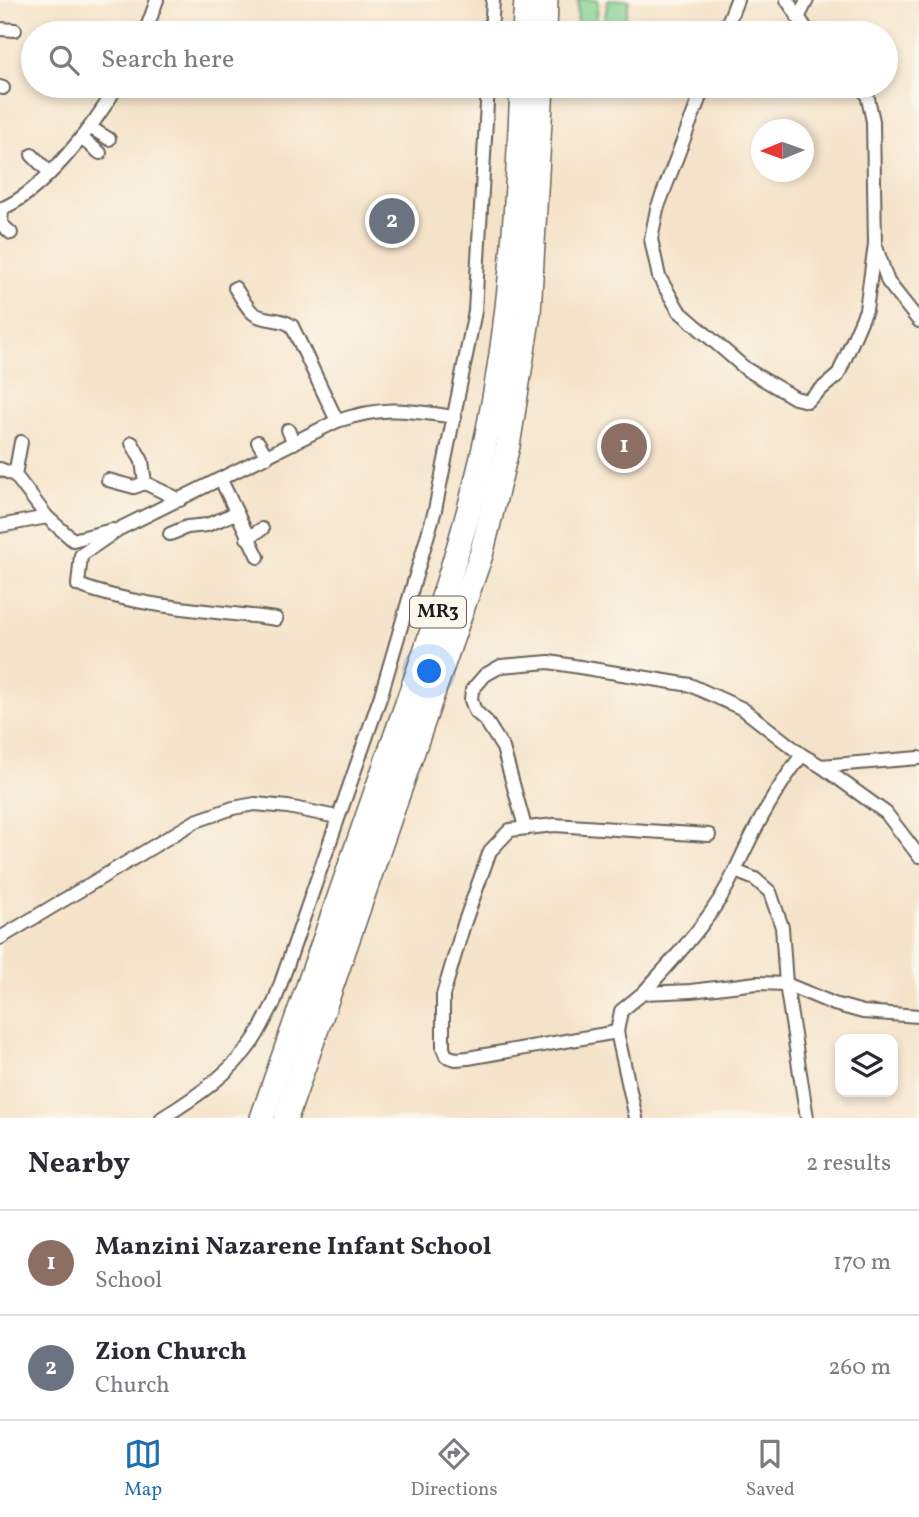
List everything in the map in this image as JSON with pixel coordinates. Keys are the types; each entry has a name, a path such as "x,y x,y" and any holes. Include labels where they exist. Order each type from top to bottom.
{"highway":[{"path":"525,21 526,0"},
{"path":"545,21 546,0"},
{"name":"MR3","path":"262,1118 457,553 486,439 508,312 521,98"},
{"name":"MR3","path":"286,1118 484,541 508,446 529,313 541,98"}],"street":[{"path":"150,21 157,0"},
{"path":"492,21 493,0"},
{"path":"729,21 737,0"},
{"path":"787,0 800,21"},
{"path":"798,18 807,0"},
{"path":"0,29 15,30"},
{"path":"11,233 1,224 1,209 33,188 49,172 91,128 110,98"},
{"path":"162,1118 201,1093 238,1060 253,1041 274,1003 381,695 435,510 475,311 487,98"},
{"path":"699,98 657,208 651,239 659,277 679,311 746,369 795,398 807,401 838,375 866,310 875,244 873,121 868,98"},
{"path":"91,128 109,139"},
{"path":"81,138 100,153"},
{"path":"32,155 49,172"},
{"path":"875,244 888,282 919,321"},
{"path":"235,288 253,313 286,321 292,326 337,421"},
{"path":"0,469 15,475 47,517 73,540 119,528 337,421 364,412 395,408 455,417"},
{"path":"288,430 294,443"},
{"path":"15,475 21,442"},
{"path":"258,442 267,457"},
{"path":"132,443 142,461 145,483"},
{"path":"108,480 134,487 145,483 180,500"},
{"path":"221,480 258,557"},
{"path":"170,534 187,527 207,525 236,513"},
{"path":"0,526 47,517"},
{"path":"119,528 81,555 78,585 100,594 276,619"},
{"path":"247,538 262,528"},
{"path":"524,827 503,748 486,721 475,711 471,700 472,690 485,675 501,666 550,662 690,685 743,709 802,755 886,813 919,856"},
{"path":"636,1118 617,1032 621,1011 643,993 703,923 724,894 774,794 802,755"},
{"path":"821,766 919,758"},
{"path":"0,938 196,821 233,808 255,804 288,807 337,817"},
{"path":"617,1032 468,1058 446,1056 443,1048 443,995 490,851 510,830 524,827 554,825 709,835"},
{"path":"735,871 755,878 770,892 776,906 782,927 786,984 807,1118"},
{"path":"643,993 691,991 757,982 786,984 834,1004 863,1012 919,1016"}],"green space":[{"path":"578,0 598,0 597,21 577,21"},
{"path":"608,0 629,0 625,21 604,21"}],"place":[{"name":"Zion Church","path":"392,221"},
{"name":"Manzini Nazarene Infant School","path":"624,446"}]}
